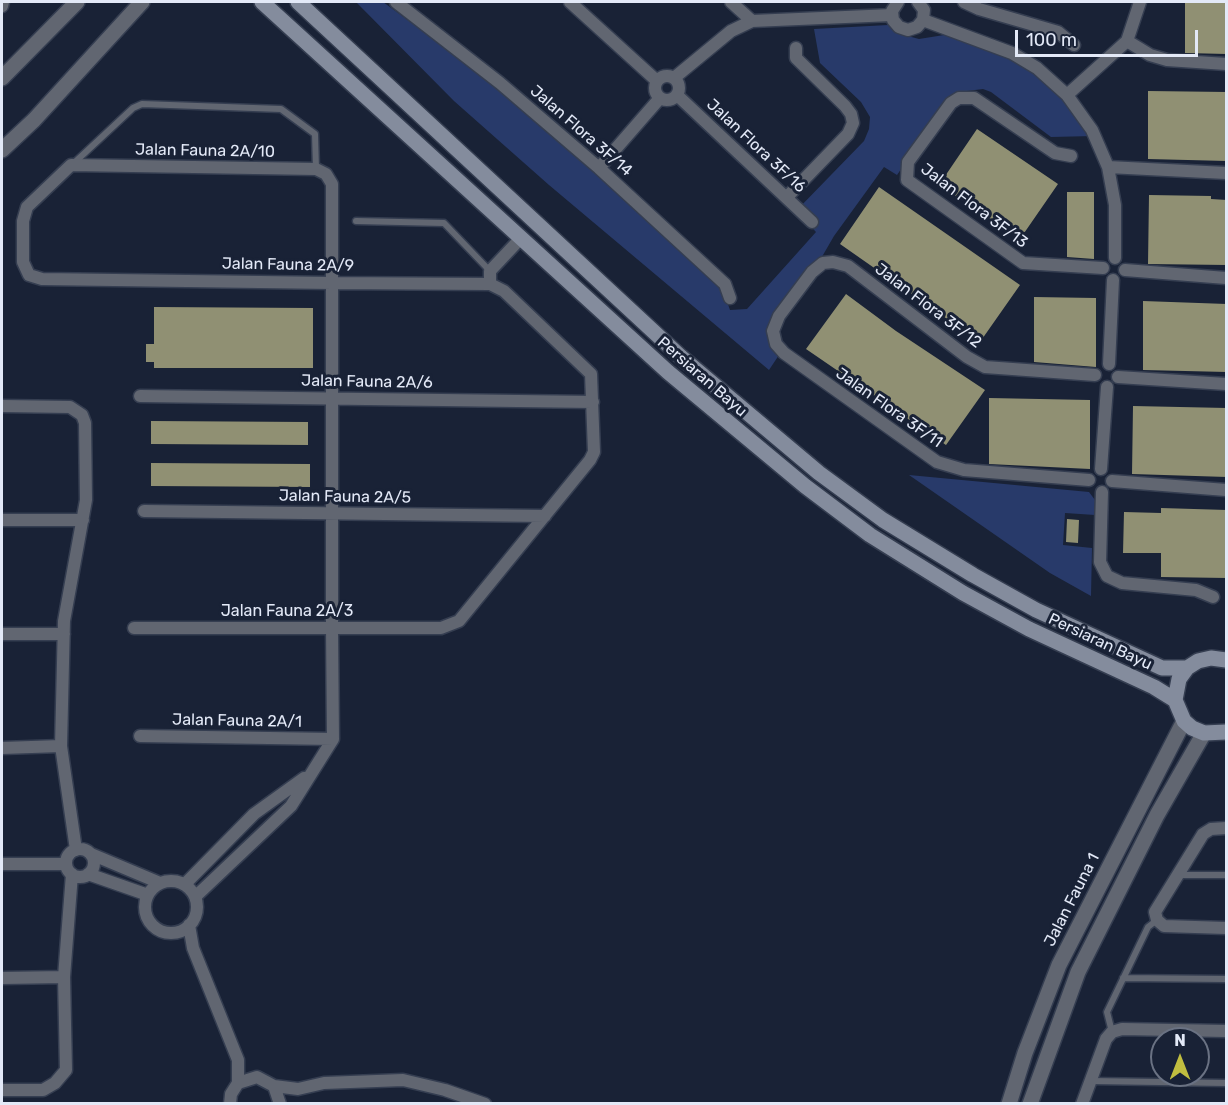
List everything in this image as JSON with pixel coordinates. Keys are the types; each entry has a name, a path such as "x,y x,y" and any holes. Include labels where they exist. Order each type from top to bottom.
{"main road":[{"name":"Persiaran Bayu","path":"262,2 712,410 870,535 963,593 1029,629 1154,687 1175,700"},
{"name":"Persiaran Bayu","path":"298,2 681,357 819,473 883,520 972,576 1036,610 1162,668 1187,668"},
{"path":"1227,660 1211,658 1198,661 1187,668 1179,679 1175,700 1184,721 1204,733 1227,732"}],"street":[{"path":"2,78 77,2"},
{"path":"4,146 34,120 142,2"},
{"name":"Jalan Flora 3F/14","path":"396,2 482,68 599,168 720,279 729,288 730,298"},
{"path":"570,2 657,81"},
{"path":"731,2 752,21"},
{"path":"898,2 892,15 896,24 908,30 917,27 923,20 924,10 918,2"},
{"path":"964,2 980,9 1058,32 1074,45"},
{"path":"1067,95 1127,41 1140,2"},
{"path":"674,78 731,31 752,21 892,15"},
{"path":"923,20 1012,53 1037,68 1067,95 1092,130 1108,167 1115,205 1115,258"},
{"path":"1127,41 1158,58 1227,64"},
{"path":"787,197 848,134 853,123 845,106 796,58 796,48"},
{"path":"665,76 674,78 679,86 677,95 669,100 660,98 654,90 657,81 665,76"},
{"name":"Jalan Flora 3F/16","path":"677,95 812,222"},
{"path":"599,168 660,98"},
{"name":"Jalan Flora 3F/13","path":"1071,156 1054,153 974,98 959,98 951,103 908,162 908,180 1023,263 1103,268"},
{"name":"Jalan Fauna 2A/10","path":"71,165 316,169"},
{"name":"Jalan Fauna 2A/9","path":"71,165 24,211 23,262 29,275 42,279 332,282 490,278"},
{"path":"1108,167 1227,173"},
{"path":"195,897 291,806 333,739 332,184 326,174 316,169"},
{"path":"521,238 490,278 591,374 594,452 545,516"},
{"path":"1115,258 1123,262 1125,270 1121,278 1113,280 1105,276 1103,268 1107,260 1115,258"},
{"name":"Jalan Flora 3F/12","path":"795,294 819,265 828,262 843,264 967,357 985,367 1095,375"},
{"path":"1125,270 1227,278"},
{"path":"1109,364 1113,280"},
{"name":"Jalan Flora 3F/11","path":"795,294 773,331 780,349 938,462 964,470 1089,480"},
{"path":"1109,364 1116,369 1118,377 1114,384 1107,387 1098,383 1095,375 1101,365 1109,364"},
{"path":"1118,377 1227,384"},
{"path":"1101,469 1107,387"},
{"name":"Jalan Fauna 2A/6","path":"140,396 593,402"},
{"path":"2,406 59,406 77,410 85,423 86,500 64,621 61,746 76,850"},
{"path":"1101,469 1108,472 1112,481 1109,488 1102,492 1091,488 1089,480 1091,473 1101,469"},
{"path":"1112,481 1227,490"},
{"path":"1102,492 1100,562 1107,576 1122,583 1196,591 1213,597"},
{"name":"Jalan Fauna 2A/5","path":"144,511 545,516"},
{"name":"Jalan Fauna 2A/3","path":"134,628 441,628 459,621 545,516"},
{"path":"2,520 83,520"},
{"path":"2,634 64,634"},
{"name":"Jalan Fauna 1","path":"1010,1104 1025,1053 1059,965 1184,721"},
{"path":"1030,1104 1078,972 1157,815 1204,733"},
{"name":"Jalan Fauna 2A/1","path":"140,736 333,739"},
{"path":"2,747 61,746"},
{"path":"185,884 254,814 308,776"},
{"path":"1227,828 1211,829 1199,839 1157,907 1156,920 1164,926 1172,927 1227,928"},
{"path":"2,1090 43,1090 56,1083 66,1070 68,1054 64,977 70,853 83,849 160,883 177,881 185,884 195,897 197,912 189,926 193,948 238,1060 238,1083 231,1094 230,1104"},
{"path":"2,864 69,869 80,876 88,873 93,866 91,854"},
{"path":"88,873 148,895"},
{"path":"160,883 148,895 145,903 149,921 155,927 172,932 193,948"},
{"path":"172,932 189,926"},
{"path":"2,978 64,977"},
{"path":"1082,1104 1106,1039 1112,1032 1122,1029 1227,1030"},
{"path":"238,1060 256,1077 274,1086 298,1089 324,1083 403,1080 446,1090 485,1104"},
{"path":"238,1083 256,1077"},
{"path":"274,1086 280,1104 298,1089"}],"lane":[{"path":"71,165 133,108 141,104 281,109 315,134 316,169"},
{"path":"356,221 444,224 490,278"},
{"path":"1178,875 1227,876"},
{"path":"1112,1032 1107,1012 1148,927 1156,920"},
{"path":"1124,978 1227,979"},
{"path":"1091,1081 1227,1083"}],"shaded area":[{"path":"356,2 383,2 452,52 556,138 722,287 730,310 747,309 816,232 796,211 864,141 869,129 870,117 861,102 820,63 814,29 888,25 904,35 919,39 944,35 1011,59 1047,80 1094,136 1051,137 991,92 983,89 959,92 949,100 897,175 884,167 834,236 812,274 776,322 781,352 769,370 549,185 454,101"},
{"path":"909,475 1089,492 1095,500 1095,515 1065,513 1063,545 1092,548 1091,596 1050,573"}],"building":[{"path":"1185,2 1227,2 1227,54 1185,53"},
{"path":"1148,91 1227,92 1227,161 1148,159"},
{"path":"977,129 1058,184 1020,239 939,185"},
{"path":"879,187 1020,285 980,342 840,244"},
{"path":"1067,192 1094,192 1094,259 1067,257"},
{"path":"1149,195 1211,196 1211,199 1227,200 1227,265 1148,264"},
{"path":"846,294 896,331 985,390 946,445 806,349"},
{"path":"1034,297 1096,298 1096,367 1034,362"},
{"path":"1143,301 1227,304 1227,372 1143,370"},
{"path":"154,307 313,308 313,368 154,368 154,362 146,362 146,344 154,344"},
{"path":"989,398 1090,400 1090,469 989,464"},
{"path":"1133,406 1227,408 1227,477 1132,474"},
{"path":"151,421 308,422 308,445 151,444"},
{"path":"151,463 310,464 310,487 151,486"},
{"path":"1161,508 1227,510 1227,578 1161,577 1161,553 1123,553 1124,512 1161,513"},
{"path":"1067,519 1079,520 1078,543 1066,542"}]}
